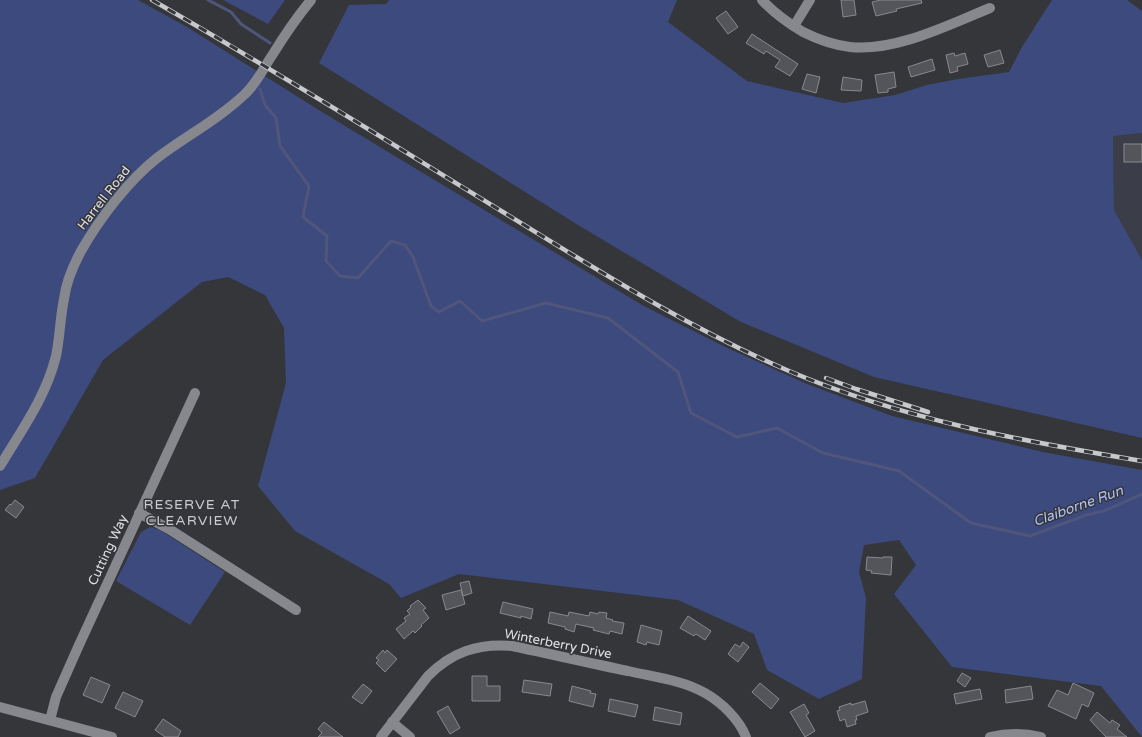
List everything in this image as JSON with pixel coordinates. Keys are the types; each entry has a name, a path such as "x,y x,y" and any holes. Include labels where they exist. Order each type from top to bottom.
{"street":[{"name":"Harrell Road","path":"0,466 33,413 50,375 56,356 64,298 68,281 74,264 99,224 140,173 180,141 226,111 247,93 311,0"},
{"path":"762,0 780,17 810,35 827,42 851,47 892,44 912,39 990,8"},
{"path":"794,26 810,0"},
{"name":"Cutting Way","path":"50,720 56,697 62,683 195,394"},
{"path":"139,513 169,529 296,610"},
{"name":"Winterberry Drive","path":"381,737 428,676 436,668 460,652 488,645 512,646 688,685 704,693 726,709 746,737"},
{"path":"0,707 112,737"},
{"path":"392,722 410,737"},
{"path":"990,737 1016,734 1041,737"}],"shaded area":[{"path":"0,0 138,0 187,27 322,112 642,305 725,347 807,384 892,416 1043,452 1142,470 1142,737 1101,686 952,667 894,594 916,565 899,540 864,545 859,572 866,598 862,679 819,699 767,670 754,634 678,600 459,574 401,598 389,584 295,531 258,486 286,383 284,328 265,295 228,277 202,282 103,360 35,478 0,490"},
{"path":"223,0 285,0 268,24"},
{"path":"389,0 677,0 668,22 747,81 843,103 895,95 927,85 958,79 1009,72 1022,47 1052,0 1127,0 1142,11 1142,133 1113,136 1114,210 1142,260 1142,438 874,377 741,322 578,225 319,63 349,5 386,4"},
{"path":"1142,133 1142,260 1114,210 1113,136"},
{"path":"150,527 160,530 225,572 190,625 116,581 141,532"}],"building":[{"path":"841,0 854,0 856,15 843,17"},
{"path":"881,0 921,0 922,3 896,9 897,11 876,16 872,2"},
{"path":"726,11 738,27 728,34 716,18"},
{"path":"752,34 798,64 790,76 775,67 780,60 766,51 764,54 746,43"},
{"path":"1000,50 1004,63 988,67 984,55"},
{"path":"954,53 955,56 965,53 968,64 957,67 958,71 950,73 946,55"},
{"path":"932,59 935,70 911,77 908,67"},
{"path":"894,72 896,87 888,89 888,92 878,93 875,75"},
{"path":"807,74 820,77 816,93 802,89"},
{"path":"843,77 862,80 861,91 841,90"},
{"path":"1124,144 1142,144 1142,162 1124,162"},
{"path":"15,500 24,507 16,518 5,510"},
{"path":"867,557 892,557 891,575 871,573 872,571 866,570"},
{"path":"469,581 472,593 463,596 460,583"},
{"path":"461,590 465,604 446,610 442,595"},
{"path":"418,600 426,608 423,610 429,618 415,633 413,631 404,639 396,629 406,621 404,618 410,614 407,611 411,607 410,606"},
{"path":"503,602 533,609 531,619 500,613"},
{"path":"550,612 568,616 569,612 589,616 590,612 598,614 599,612 607,613 606,618 613,620 612,621 624,623 622,634 610,631 609,634 593,630 594,628 576,624 574,632 565,629 565,627 548,623"},
{"path":"688,616 711,631 705,640 696,634 694,636 680,628"},
{"path":"641,625 662,631 659,645 647,642 646,645 637,642"},
{"path":"743,642 749,647 738,662 728,654 735,644 740,647"},
{"path":"383,650 385,653 387,650 397,659 385,672 376,663 379,660 376,658"},
{"path":"962,673 971,678 965,687 957,681"},
{"path":"472,676 487,676 487,686 500,686 500,701 472,701"},
{"path":"91,677 110,685 102,703 83,695"},
{"path":"524,680 552,684 550,696 522,692"},
{"path":"760,683 779,699 771,709 752,692"},
{"path":"1073,683 1094,693 1088,707 1082,704 1076,719 1048,706 1057,690 1068,695"},
{"path":"363,684 372,691 362,704 352,697"},
{"path":"572,686 591,691 590,693 596,694 593,707 569,701"},
{"path":"1031,686 1033,699 1006,703 1005,690"},
{"path":"980,689 982,699 956,704 954,694"},
{"path":"123,692 143,701 135,717 115,708"},
{"path":"610,699 638,705 635,717 608,711"},
{"path":"865,701 868,712 856,716 856,724 847,727 845,719 840,721 837,711 840,710 839,707"},
{"path":"804,704 809,713 806,715 815,731 805,737 790,712"},
{"path":"448,706 460,728 450,734 437,712"},
{"path":"655,707 682,713 680,725 653,720"},
{"path":"1097,712 1110,723 1112,720 1120,725 1117,729 1127,737 1106,737 1090,720"},
{"path":"163,719 181,731 178,737 165,737 155,730"},
{"path":"324,722 343,737 318,737 322,733 318,729"}],"waterway":[{"name":"Claiborne Run","path":"208,0 231,12 241,24 270,43"},
{"name":"Claiborne Run","path":"260,89 265,105 276,118 280,146 309,186 303,217 327,236 326,261 340,276 358,278 391,241 405,245 413,257 431,306 439,312 460,301 482,321 546,303 608,318 678,372 691,413 737,437 777,428 823,453 899,471 971,523 1030,536 1086,515 1104,511 1142,494"}],"railway":[{"path":"152,0 285,78 643,297 752,354 832,388 918,415 1007,436 1142,461"},
{"path":"826,378 928,412"}],"district":[{"name":"RESERVE AT CLEARVIEW","path":"192,512"}]}
